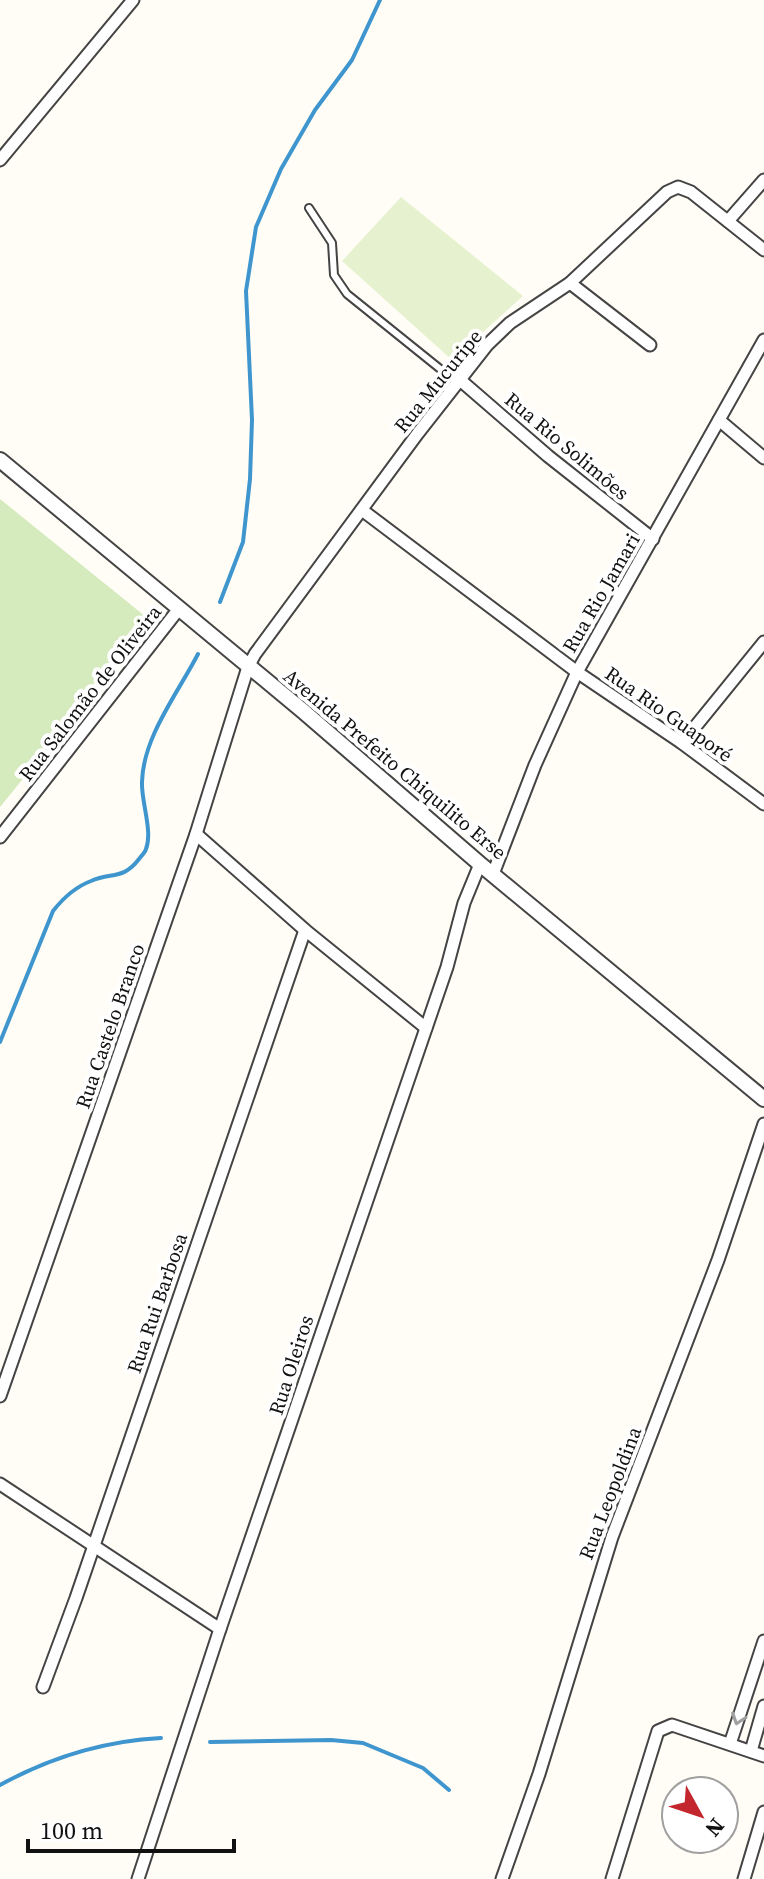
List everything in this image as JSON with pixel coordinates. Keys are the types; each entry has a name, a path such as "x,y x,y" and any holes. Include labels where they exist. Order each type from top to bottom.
{"street":[{"path":"0,160 133,0"},
{"path":"764,180 728,221 764,250"},
{"name":"Rua Mucuripe","path":"248,667 274,626 459,379 510,323 570,283 640,215 672,189 683,188 728,221"},
{"path":"570,283 650,345"},
{"name":"Rua Rio Jamari","path":"493,874 535,765 577,672 764,340"},
{"name":"Rua Rio Solimões","path":"459,379 548,456 653,539"},
{"path":"719,420 764,458"},
{"name":"Avenida Prefeito Chiquilito Erse","path":"0,460 764,1099"},
{"name":"Rua Rio Guaporé","path":"362,510 577,672 682,743 764,804"},
{"name":"Rua Salomão de Oliveira","path":"0,837 178,610"},
{"path":"682,743 764,642"},
{"name":"Rua Castelo Branco","path":"0,1396 196,834 248,667"},
{"path":"196,834 305,930 426,1028"},
{"name":"Rua Oleiros","path":"138,1879 220,1629 447,967 464,903 480,864"},
{"name":"Rua Rui Barbosa","path":"43,1687 305,930"},
{"name":"Rua Leopoldina","path":"502,1879 539,1774 612,1537 713,1273 764,1124"},
{"path":"0,1484 220,1629"},
{"path":"730,1744 764,1641"},
{"path":"751,1751 764,1706"},
{"path":"612,1879 658,1731 672,1725 764,1756"},
{"path":"744,1879 764,1812"}],"lane":[{"path":"309,208 332,243 334,275 347,294 444,372 459,379"}],"green space":[{"path":"401,197 523,296 452,360 342,261"},
{"path":"0,499 151,621 0,807"}],"waterway":[{"path":"220,602 243,542 250,479 252,420 246,291 256,227 281,169 315,110 352,60 380,0"},
{"path":"0,1042 53,911 80,886 128,870 145,850 148,834 142,782 148,748 198,654"},
{"path":"0,1785 78,1752 161,1738"},
{"path":"210,1742 331,1740 363,1743 423,1768 449,1790"}]}
